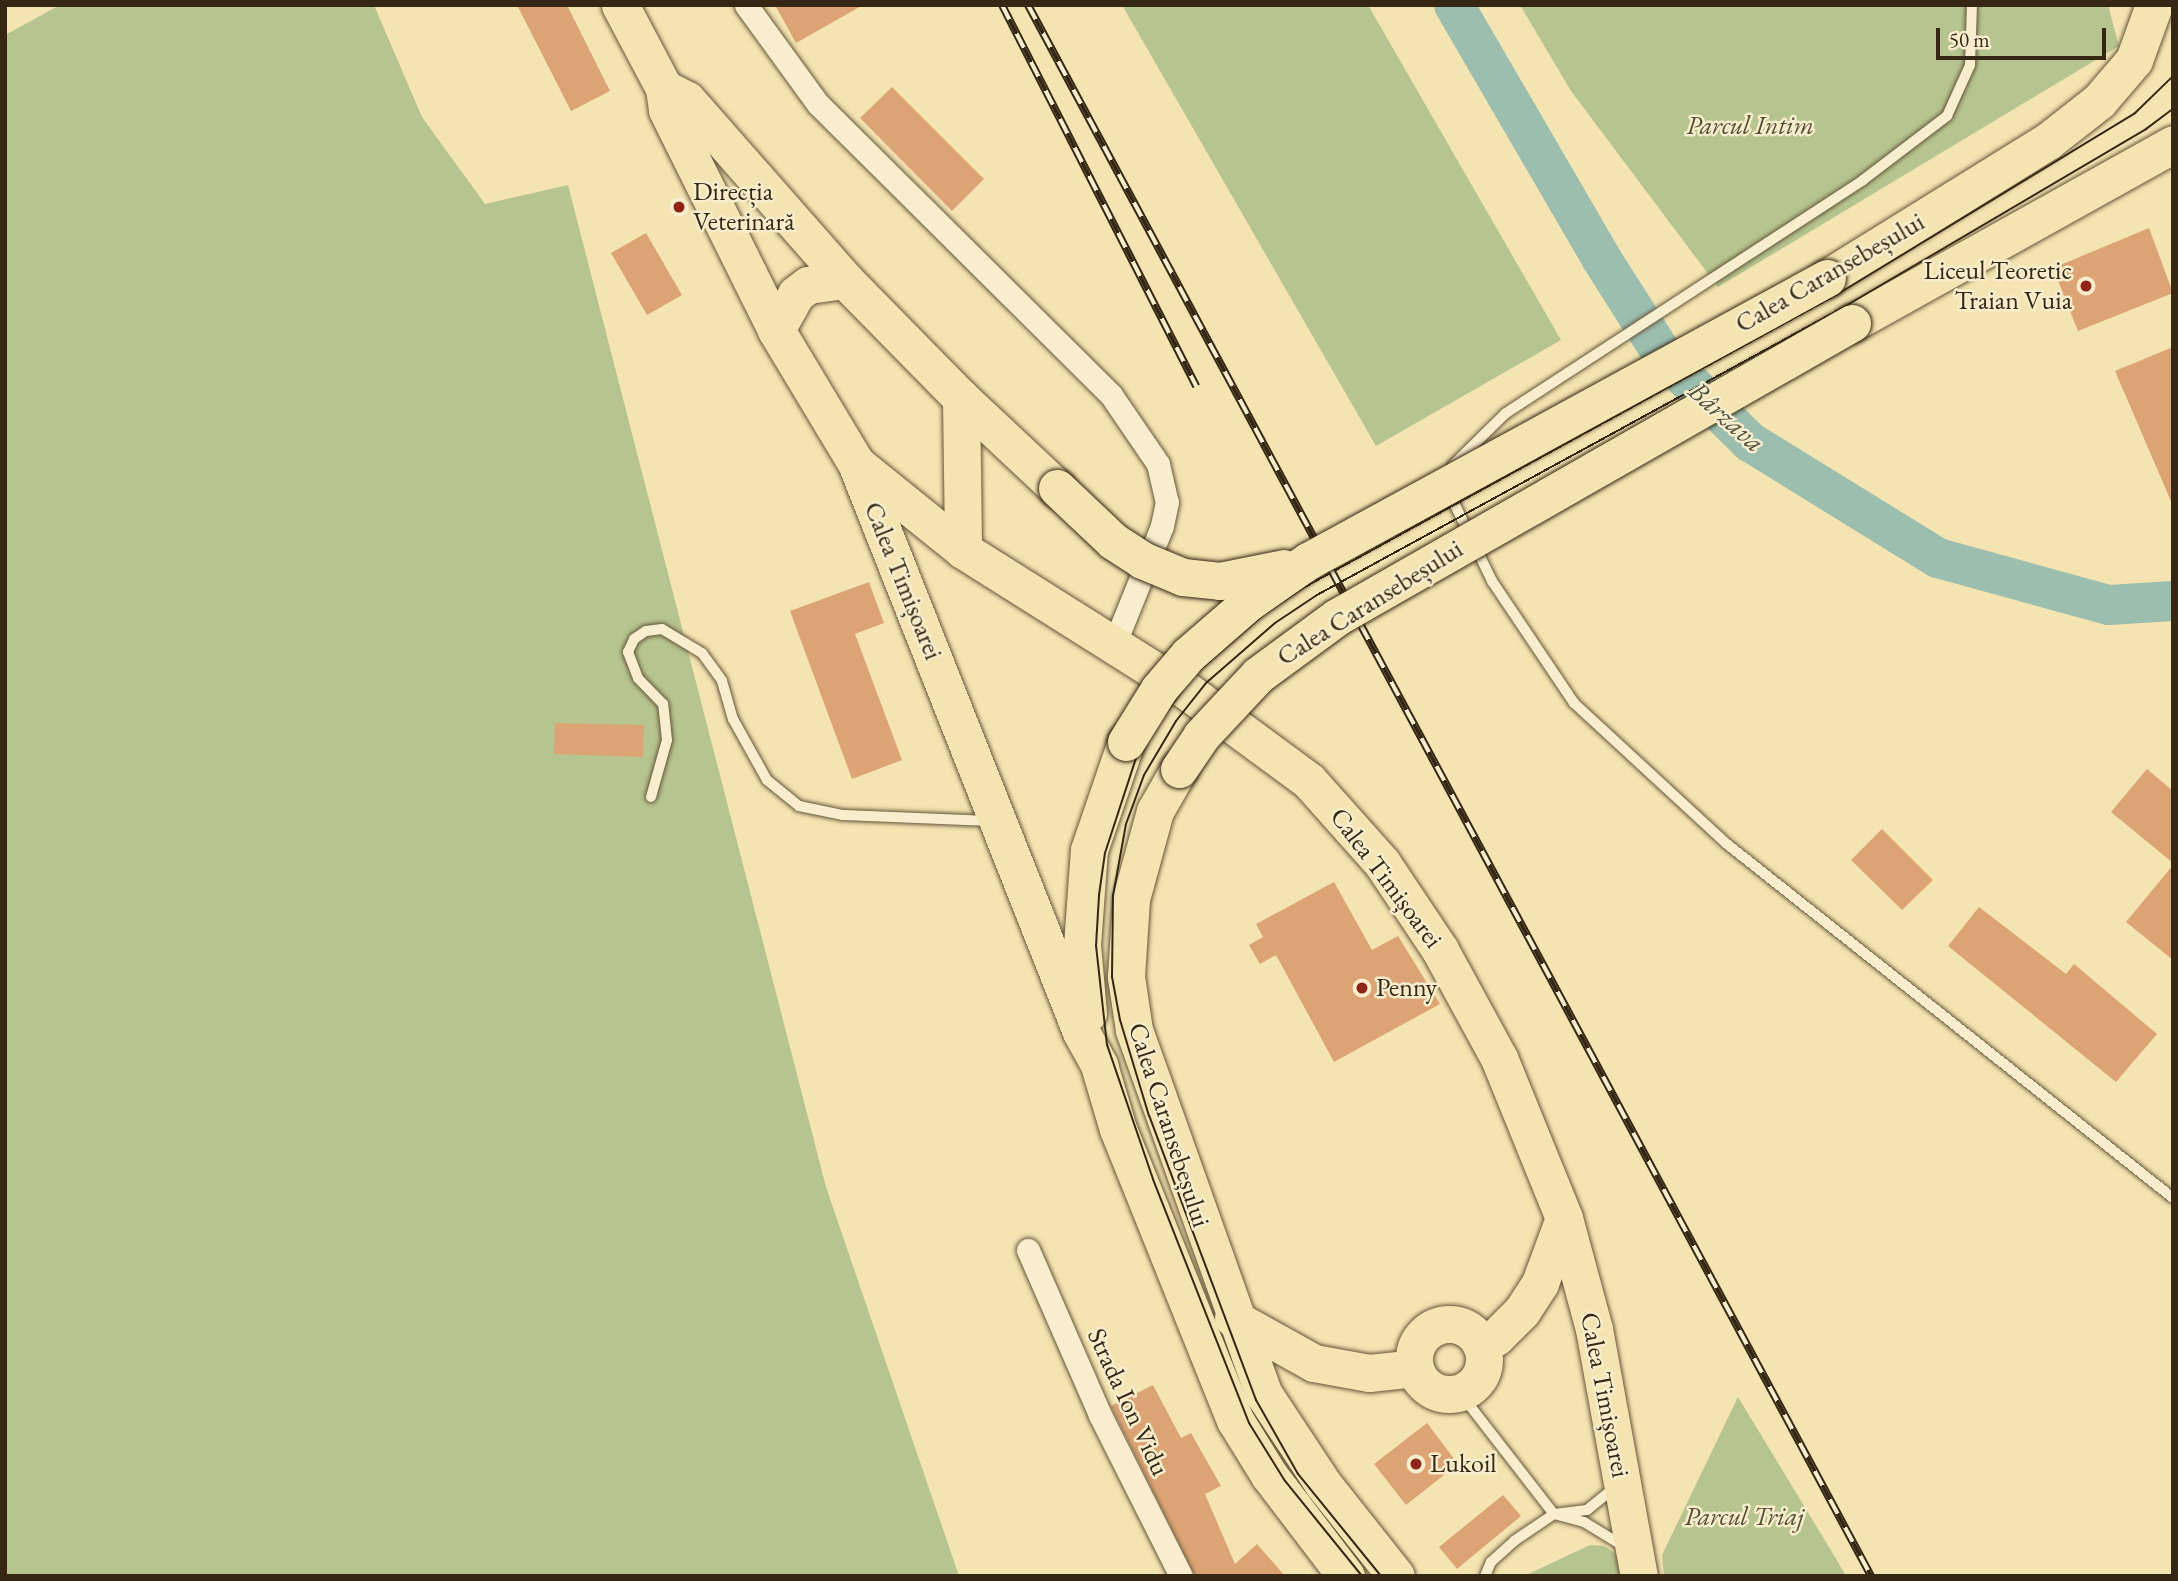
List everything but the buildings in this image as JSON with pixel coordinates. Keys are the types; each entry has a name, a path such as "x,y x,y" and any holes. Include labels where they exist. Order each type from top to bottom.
{"main road":[{"name":"Calea Timișoarei","path":"620,5 664,88 667,110 776,330 856,463 1081,1032 1099,1065 1118,1129 1235,1420 1269,1475 1346,1576"},
{"name":"Calea Caransebeșului","path":"1099,1065 1084,988 1083,893 1098,812 1126,742 1159,689 1188,655 1249,602 1308,561 1827,278 2048,141 2099,101 2134,60 2154,5"},
{"name":"Calea Timișoarei","path":"664,88 687,100 845,280 961,398 1113,541 1142,560 1183,577 1244,578 1308,561"},
{"name":"Calea Caransebeșului","path":"2103,180 2173,132"},
{"name":"Calea Caransebeșului","path":"1396,1576 1290,1437 1263,1392 1233,1318 1134,1030 1126,977 1126,944 1139,859 1155,811 1179,769 1208,728 1258,675 1337,617 2103,180 2173,144"},
{"path":"776,330 796,294 808,285 845,280"},
{"path":"961,398 962,550"},
{"name":"Calea Timișoarei","path":"856,463 962,550 1187,691 1309,781 1382,863 1440,950 1488,1036 1564,1218 1594,1329 1637,1565"},
{"path":"920,516 962,495"},
{"path":"1481,1345 1508,1327 1534,1293 1564,1218"},
{"path":"1233,1318 1314,1363 1369,1373 1415,1368"},
{"path":"1436,1327 1462,1327 1481,1345 1481,1373 1460,1393 1444,1394 1428,1388 1415,1368 1416,1347 1436,1327"}],"street":[{"path":"746,5 818,104 1111,395 1158,464 1167,502 1162,526 1114,645"},
{"name":"Strada Ion Vidu","path":"1028,1250 1100,1415 1181,1576"}],"lane":[{"path":"1972,5 1970,65 1947,116 1863,180 1506,412 1452,465 1455,505 1492,581 1574,703 1727,844 2173,1198"},
{"path":"651,797 667,740 663,704 638,678 628,652 634,639 662,629 702,653 722,681 733,719 767,780 799,806 843,815 1000,822"},
{"path":"1460,1393 1554,1514 1584,1522 1637,1565"},
{"path":"1485,1576 1506,1548 1554,1514 1587,1510 1607,1497 1621,1477"}],"green space":[{"path":"60,5 374,5 422,117 485,204 568,185 826,1187 959,1576 5,1576 5,35"},
{"path":"1122,5 1368,5 1561,340 1376,446"},
{"name":"Parcul Intim","path":"1520,5 2108,5 2119,46 1718,287 1571,91"},
{"name":"Parcul Triaj","path":"1738,1397 1846,1576 1664,1576 1662,1555"},
{"path":"1590,1545 1604,1546 1616,1554 1622,1576 1524,1576"}],"waterway":[{"name":"Bârzava","path":"1454,5 1601,258 1664,357 1750,442 1938,558 2109,605 2173,601"}],"tram line":[{"path":"1362,1576 1285,1481 1249,1423 1153,1179 1107,1045 1096,946 1099,895 1105,853 1139,749 1194,675 1263,615 1303,588 1836,295 2135,113 2173,76"},
{"path":"1381,1576 1298,1474 1256,1400 1149,1116 1120,1020 1112,977 1113,896 1126,824 1144,775 1176,721 1206,683 1275,623 1317,595 1844,307 2146,129 2173,109"}],"railway":[{"path":"1002,5 1196,386"},
{"path":"1028,5 1871,1576"}],"place":[{"name":"Direcția Veterinară","path":"679,207"},
{"name":"Liceul Teoretic Traian Vuia","path":"2086,286"},
{"name":"Penny","path":"1362,988"},
{"name":"Lukoil","path":"1416,1464"}]}
